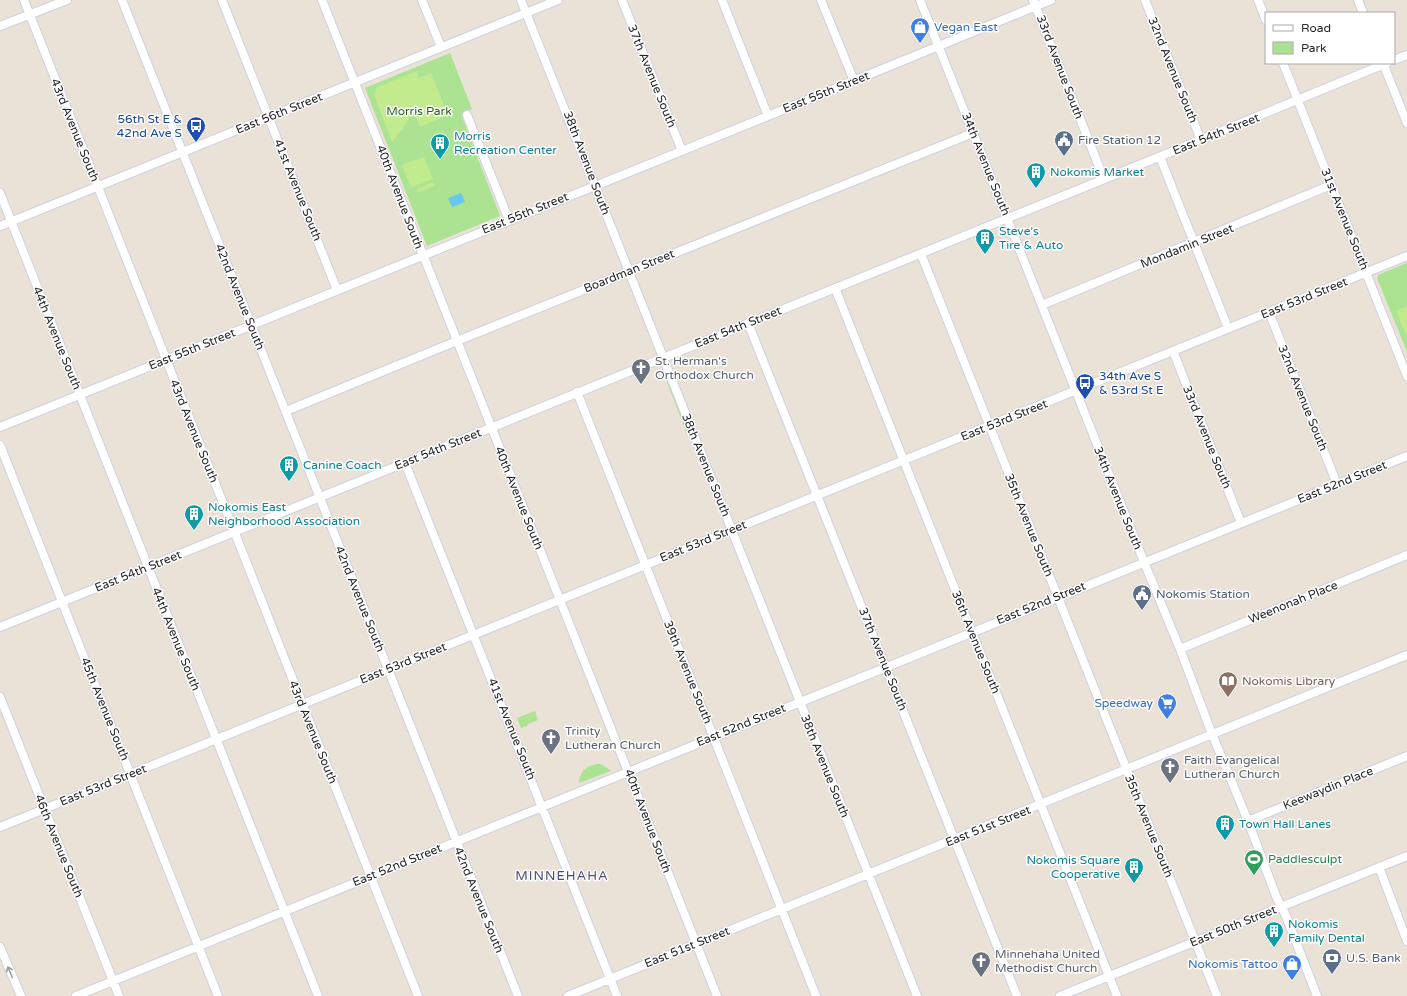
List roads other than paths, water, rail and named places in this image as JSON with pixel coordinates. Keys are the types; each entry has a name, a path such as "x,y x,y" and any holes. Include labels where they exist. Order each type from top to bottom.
{"street":[{"name":"43rd Avenue South","path":"24,0 418,996"},
{"path":"0,26 67,0"},
{"name":"42nd Avenue South","path":"122,0 518,996"},
{"name":"41st Avenue South","path":"222,0 337,290"},
{"name":"40th Avenue South","path":"322,0 717,996"},
{"path":"422,0 441,48"},
{"name":"38th Avenue South","path":"522,0 917,996"},
{"name":"East 56th Street","path":"0,226 558,0"},
{"name":"37th Avenue South","path":"622,0 682,151"},
{"path":"722,0 768,116"},
{"path":"821,0 854,81"},
{"name":"34th Avenue South","path":"920,0 1180,649 1212,734 1317,996"},
{"name":"East 55th Street","path":"0,427 854,81 1035,3 1051,0"},
{"name":"32nd Avenue South","path":"1145,0 1201,140"},
{"path":"1258,0 1265,18"},
{"path":"1358,0 1363,12"},
{"name":"33rd Avenue South","path":"1035,3 1104,179"},
{"path":"1395,60 1407,55"},
{"name":"31st Avenue South","path":"1283,64 1407,376"},
{"path":"1385,64 1407,123"},
{"name":"East 54th Street","path":"0,627 1298,101 1385,64"},
{"path":"467,115 509,220"},
{"name":"Boardman Street","path":"286,412 629,271 973,133"},
{"path":"1160,157 1228,328"},
{"name":"Mondamin Street","path":"1042,305 1195,243 1331,185"},
{"name":"44th Avenue South","path":"0,192 318,996"},
{"name":"35th Avenue South","path":"921,254 1217,996"},
{"name":"East 53rd Street","path":"0,827 817,494 1407,256"},
{"name":"36th Avenue South","path":"835,288 1117,996"},
{"name":"32nd Avenue South","path":"1269,312 1337,484"},
{"name":"37th Avenue South","path":"748,323 1018,996"},
{"name":"33rd Avenue South","path":"1172,351 1241,523"},
{"name":"39th Avenue South","path":"577,392 816,996"},
{"name":"45th Avenue South","path":"0,445 218,996"},
{"name":"East 52nd Street","path":"76,996 1058,596 1407,456"},
{"name":"41st Avenue South","path":"405,463 617,996"},
{"name":"Weenonah Place","path":"1180,649 1407,555"},
{"name":"East 51st Street","path":"568,996 1407,655"},
{"name":"46th Avenue South","path":"0,697 119,996"},
{"name":"Keewaydin Place","path":"1248,821 1407,756"},
{"name":"East 50th Street","path":"1060,996 1407,856"},
{"path":"1379,867 1407,941"},
{"path":"0,947 21,996"}],"water":[{"path":"461,193 465,202 452,207 448,198"}],"place":[{"name":"Vegan East","path":"920,44"},
{"name":"56th St E & 42nd Ave S","path":"196,143"},
{"name":"Fire Station 12","path":"1064,157"},
{"name":"Morris Recreation Center","path":"440,160"},
{"name":"Nokomis Market","path":"1036,189"},
{"name":"Steve's Tire & Auto","path":"985,255"},
{"name":"St. Herman's Orthodox Church","path":"641,385"},
{"name":"34th Ave S & 53rd St E","path":"1085,400"},
{"name":"Canine Coach","path":"289,482"},
{"name":"Nokomis East Neighborhood Association","path":"194,531"},
{"name":"Nokomis Station","path":"1142,611"},
{"name":"Nokomis Library","path":"1228,698"},
{"name":"Speedway","path":"1167,720"},
{"name":"Trinity Lutheran Church","path":"551,755"},
{"name":"Faith Evangelical Lutheran Church","path":"1170,784"},
{"name":"Town Hall Lanes","path":"1225,841"},
{"name":"Paddlesculpt","path":"1254,876"},
{"name":"Nokomis Square Cooperative","path":"1134,884"},
{"name":"Nokomis Family Dental","path":"1274,948"},
{"name":"U.S. Bank","path":"1332,975"},
{"name":"Minnehaha United Methodist Church","path":"981,978"},
{"name":"Nokomis Tattoo","path":"1292,981"}],"district":[{"name":"MINNEHAHA","path":"562,876"}],"park label":[{"name":"Morris Park","path":"419,111"}]}
